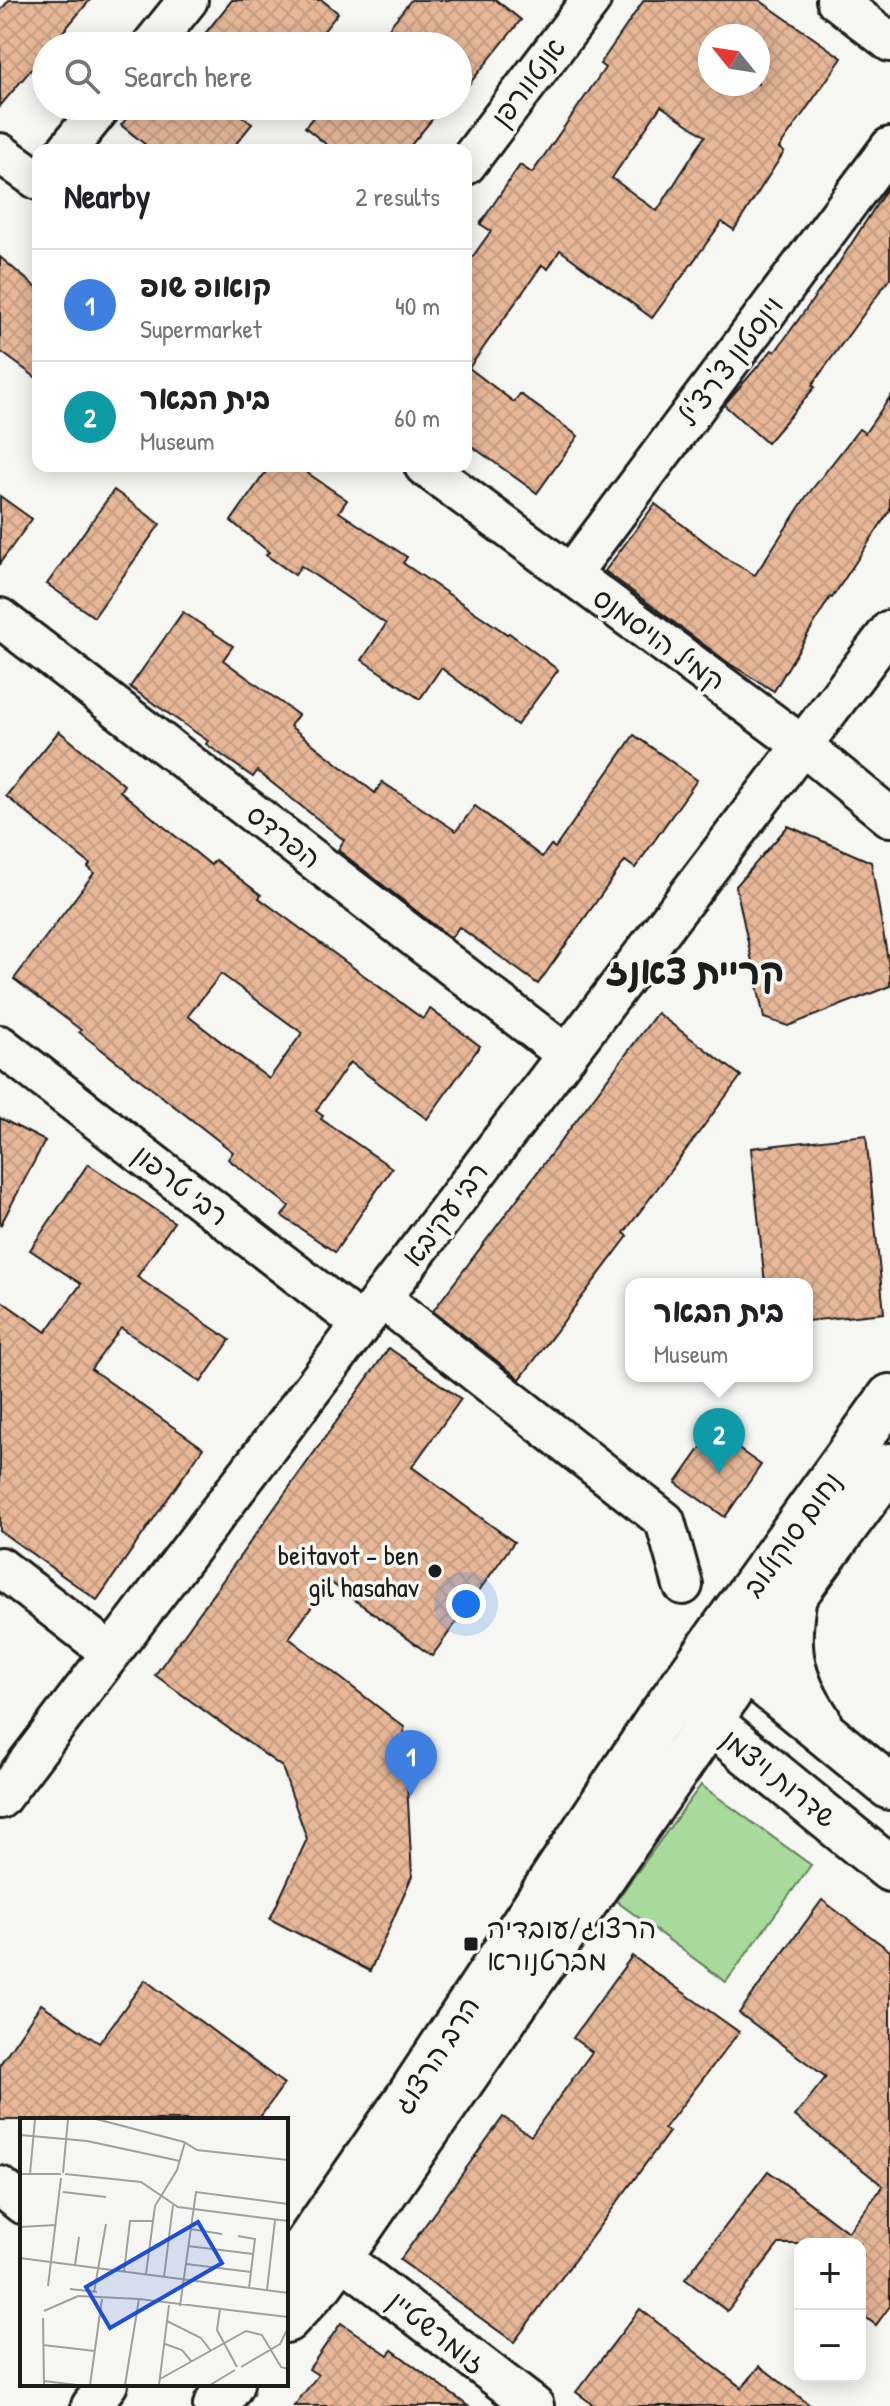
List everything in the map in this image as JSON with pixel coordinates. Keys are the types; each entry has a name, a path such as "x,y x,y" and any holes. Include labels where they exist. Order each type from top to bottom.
{"street":[{"path":"162,32 188,0"},
{"name":"אנטוורפן","path":"472,157 591,0"},
{"path":"836,0 890,42"},
{"path":"72,144 91,120"},
{"name":"וינסטון צ'רצ'יל","path":"571,574 890,147"},
{"path":"0,153 32,176"},
{"name":"קמיל הויסמנס","path":"432,472 802,745 890,817"},
{"name":"הפרדס","path":"0,618 567,1055"},
{"name":"רבי עקיבא","path":"0,1799 890,630"},
{"name":"רבי טרפון","path":"0,1045 665,1521 683,1585"},
{"name":"נחום סוקולוב","path":"693,1670 890,1397"},
{"name":"נחום סוקולוב","path":"709,1721 794,1596 890,1466"},
{"path":"0,1567 111,1653"},
{"path":"794,1596 788,1639 791,1660 807,1704 829,1735"},
{"path":"693,1670 745,1668 890,1787"},
{"name":"שדרות ויצמן","path":"693,1670 709,1721 890,1869"},
{"name":"הרב הרצוג","path":"288,2277 588,1822 693,1670"},
{"name":"הרב הרצוג","path":"288,2318 322,2282 340,2257 709,1721"},
{"path":"652,1805 692,1777 714,1770 755,1773 781,1779"},
{"path":"0,2186 20,2202"},
{"name":"זומרשטיין","path":"340,2257 534,2406"},
{"path":"91,2406 106,2386"},
{"path":"216,2406 230,2386"}],"green space":[{"path":"701,1785 811,1865 726,1982 616,1901"}],"building":[{"path":"9,0 90,0 63,32 32,32 32,68 0,106 0,11"},
{"path":"232,0 322,0 338,13 323,32 206,32"},
{"path":"411,0 496,0 521,20 472,81 472,32 392,32 388,29"},
{"path":"644,0 759,0 842,58 779,148 784,152 734,230 722,222 652,318 560,250 548,269 542,265 472,364 472,258 491,231 480,224 520,165 532,173 605,68 600,64","holes":["661,106 705,136 657,211 612,178"]},
{"path":"125,120 247,120 252,124 236,144 145,144 121,125"},
{"path":"311,120 432,120 412,144 326,144 305,127"},
{"path":"890,184 890,278 812,385 815,387 767,443 724,405 772,350 775,352 835,269"},
{"path":"0,257 32,284 32,375 0,351"},
{"path":"472,370 514,402 520,394 578,436 537,493 472,446"},
{"path":"890,397 890,510 830,597 774,691 730,664 605,571 655,504 730,561 755,575 806,497 859,429 865,433"},
{"path":"266,472 306,472 347,500 339,512 407,557 403,563 509,633 558,670 517,725 441,668 420,699 362,660 386,624 301,566 295,575 266,555 269,552 231,521"},
{"path":"114,490 160,524 94,617 47,584"},
{"path":"0,496 32,519 0,563"},
{"path":"183,612 233,646 223,660 298,715 290,726 375,793 382,782 456,831 475,806 542,857 551,845 555,848 634,735 697,780 635,868 625,861 538,984 459,927 451,938 338,850 344,840 257,771 253,777 206,744 208,741 130,687"},
{"path":"59,731 124,785 120,791 211,865 215,860 261,895 259,898 423,1019 430,1009 480,1046 427,1119 350,1062 316,1111 323,1116 321,1119 392,1168 335,1252 282,1216 289,1206 228,1159 233,1152 14,979 94,873 88,867 90,864 6,796","holes":["221,974 302,1033 269,1079 188,1016"]},
{"path":"788,826 871,862 890,986 788,1026 764,1018 736,886"},
{"path":"657,1013 741,1076 624,1233 628,1236 520,1379 433,1311"},
{"path":"0,1118 45,1141 0,1226"},
{"path":"866,1135 884,1313 813,1320 813,1278 764,1278 751,1148"},
{"path":"88,1164 174,1222 137,1277 230,1340 201,1382 121,1328 91,1369 203,1448 97,1600 0,1531 0,1300 46,1332 81,1284 30,1250"},
{"path":"389,1348 461,1399 412,1467 514,1542 432,1656 330,1582 289,1638 404,1727 412,1876 370,1971 270,1919 307,1839 282,1767 155,1675"},
{"path":"713,1431 761,1465 725,1517 676,1483"},
{"path":"822,1900 890,1951 890,2306 876,2325 866,2318 866,2238 794,2238 794,2244 779,2244 727,2311 685,2279 768,2171 848,2232 883,2186 795,2116 826,2077 739,2013"},
{"path":"632,1956 739,2032 664,2129 669,2132 514,2342 400,2260 503,2117 531,2136 592,2052 573,2038"},
{"path":"145,1980 284,2084 259,2118 0,2120 0,2064 41,2004 99,2043"},
{"path":"640,2309 742,2388 760,2366 811,2406 595,2406 576,2392"},
{"path":"341,2323 388,2355 392,2350 468,2406 294,2406 318,2375 309,2369"}],"place":[{"name":"בית הבאר","path":"719,1474"},
{"name":"beitavot - ben gil hasahav","path":"435,1571"},
{"name":"קואופ שופ","path":"411,1796"},
{"name":"הרצוג/עובדיה מברטנורא","path":"471,1944"}],"district":[{"name":"קריית צאנז","path":"695,971"}]}
